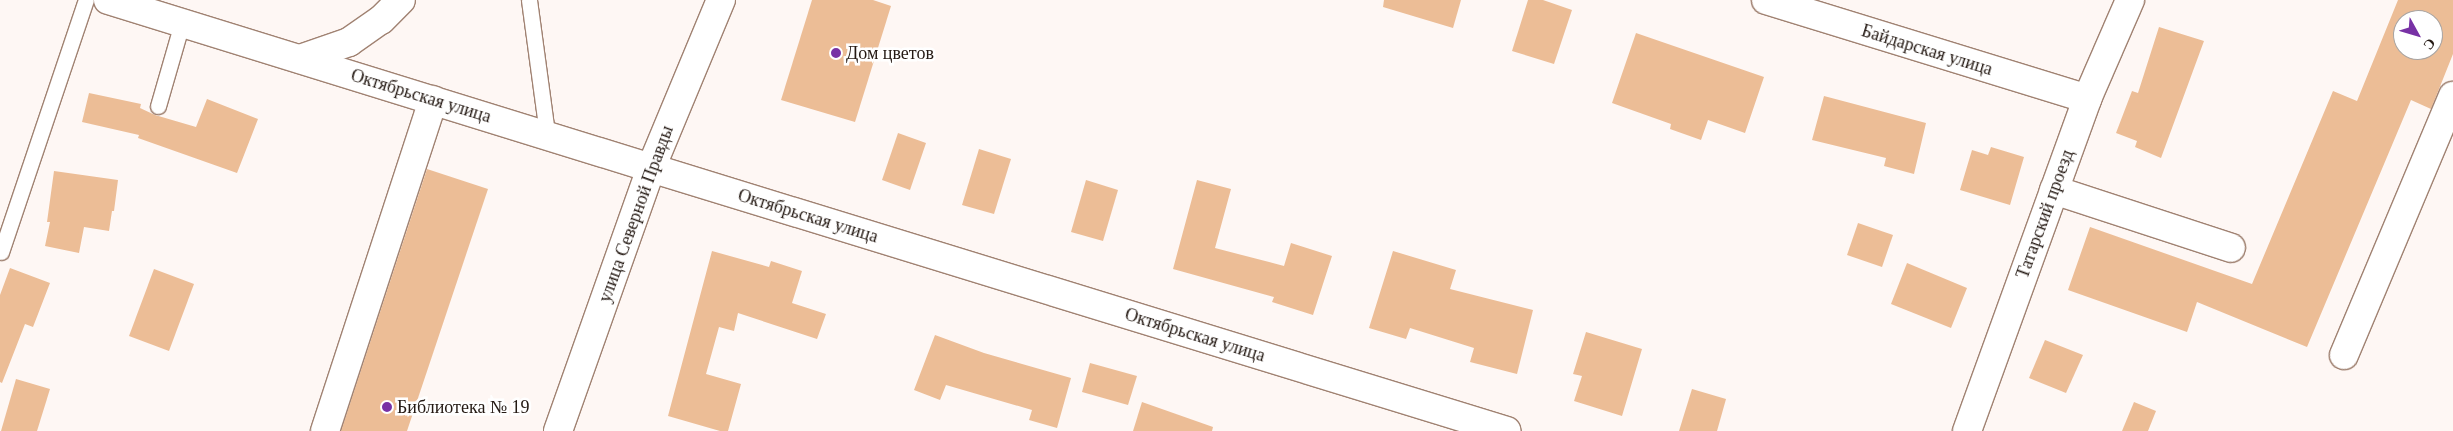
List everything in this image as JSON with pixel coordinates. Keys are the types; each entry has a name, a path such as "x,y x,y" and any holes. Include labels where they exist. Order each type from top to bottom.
{"main road":[{"name":"Октябрьская улица","path":"108,0 1507,431"},
{"path":"300,59 349,42 381,20 401,0"},
{"name":"улица Северной Правды","path":"558,431 651,168 721,0"},
{"name":"Байдарская улица","path":"1766,0 2087,99"},
{"name":"Татарский проезд","path":"1967,431 2087,99 2130,0"},
{"path":"2344,355 2453,96"},
{"path":"325,431 432,100"},
{"path":"2054,190 2231,248"}],"lane":[{"path":"1,252 86,0"},
{"path":"529,0 547,134"},
{"path":"158,106 182,23"}],"building":[{"name":"Дом цветов","path":"812,0 873,0 891,6 855,122 781,100"},
{"path":"1384,0 1461,0 1453,28 1383,7"},
{"path":"1528,0 1543,0 1572,10 1554,64 1512,51"},
{"path":"2398,0 2453,0 2453,54 2431,109 2411,100 2307,347 2197,302 2187,332 2068,290 2090,227 2252,284 2333,91 2357,101 2393,12 2393,60 2443,60 2443,10 2394,10"},
{"path":"2159,27 2204,41 2161,158 2135,147 2137,141 2116,133 2132,91 2138,93"},
{"path":"1636,33 1764,77 1745,133 1708,120 1701,140 1670,129 1671,124 1612,103"},
{"path":"89,93 141,104 140,108 155,115 196,127 207,99 258,119 237,173 138,138 139,135 82,122"},
{"path":"1824,96 1926,123 1914,174 1884,166 1886,158 1812,140"},
{"path":"898,133 926,143 910,190 882,180"},
{"path":"1991,147 2024,157 2010,205 1960,190 1972,150 1988,155"},
{"path":"979,149 1011,159 994,214 962,205"},
{"path":"427,169 488,189 407,431 341,431"},
{"path":"54,171 118,180 109,231 84,227 79,253 45,246 50,222 47,222"},
{"path":"1086,180 1118,190 1103,241 1071,232"},
{"path":"1197,180 1231,189 1215,248 1284,266 1291,243 1332,256 1313,315 1272,302 1274,297 1173,269"},
{"path":"1858,223 1893,235 1882,267 1847,255"},
{"path":"712,251 769,267 771,261 802,271 792,303 826,314 817,339 738,313 734,331 719,327 706,374 741,384 728,431 720,431 668,416"},
{"path":"1393,251 1456,270 1450,289 1533,310 1517,374 1470,362 1474,348 1410,328 1406,339 1369,328"},
{"path":"1907,263 1967,288 1951,328 1891,304"},
{"path":"10,268 50,283 33,327 25,324 2,383 0,382 0,295"},
{"path":"154,269 194,284 169,351 129,336"},
{"path":"1586,332 1642,349 1622,416 1574,401 1582,376 1573,374"},
{"path":"935,335 984,353 1071,378 1057,428 1029,420 1032,410 946,385 940,400 914,390"},
{"path":"2045,340 2083,355 2066,393 2029,378"},
{"path":"1090,363 1137,376 1128,405 1082,392"},
{"path":"16,379 50,389 37,431 1,431"},
{"path":"1692,389 1726,399 1717,431 1679,431"},
{"path":"1142,402 1213,427 1212,431 1133,431"},
{"path":"2134,402 2156,411 2148,431 2122,431"}],"place":[{"name":"Дом цветов","path":"836,53"},
{"name":"Библиотека № 19","path":"387,407"}]}
